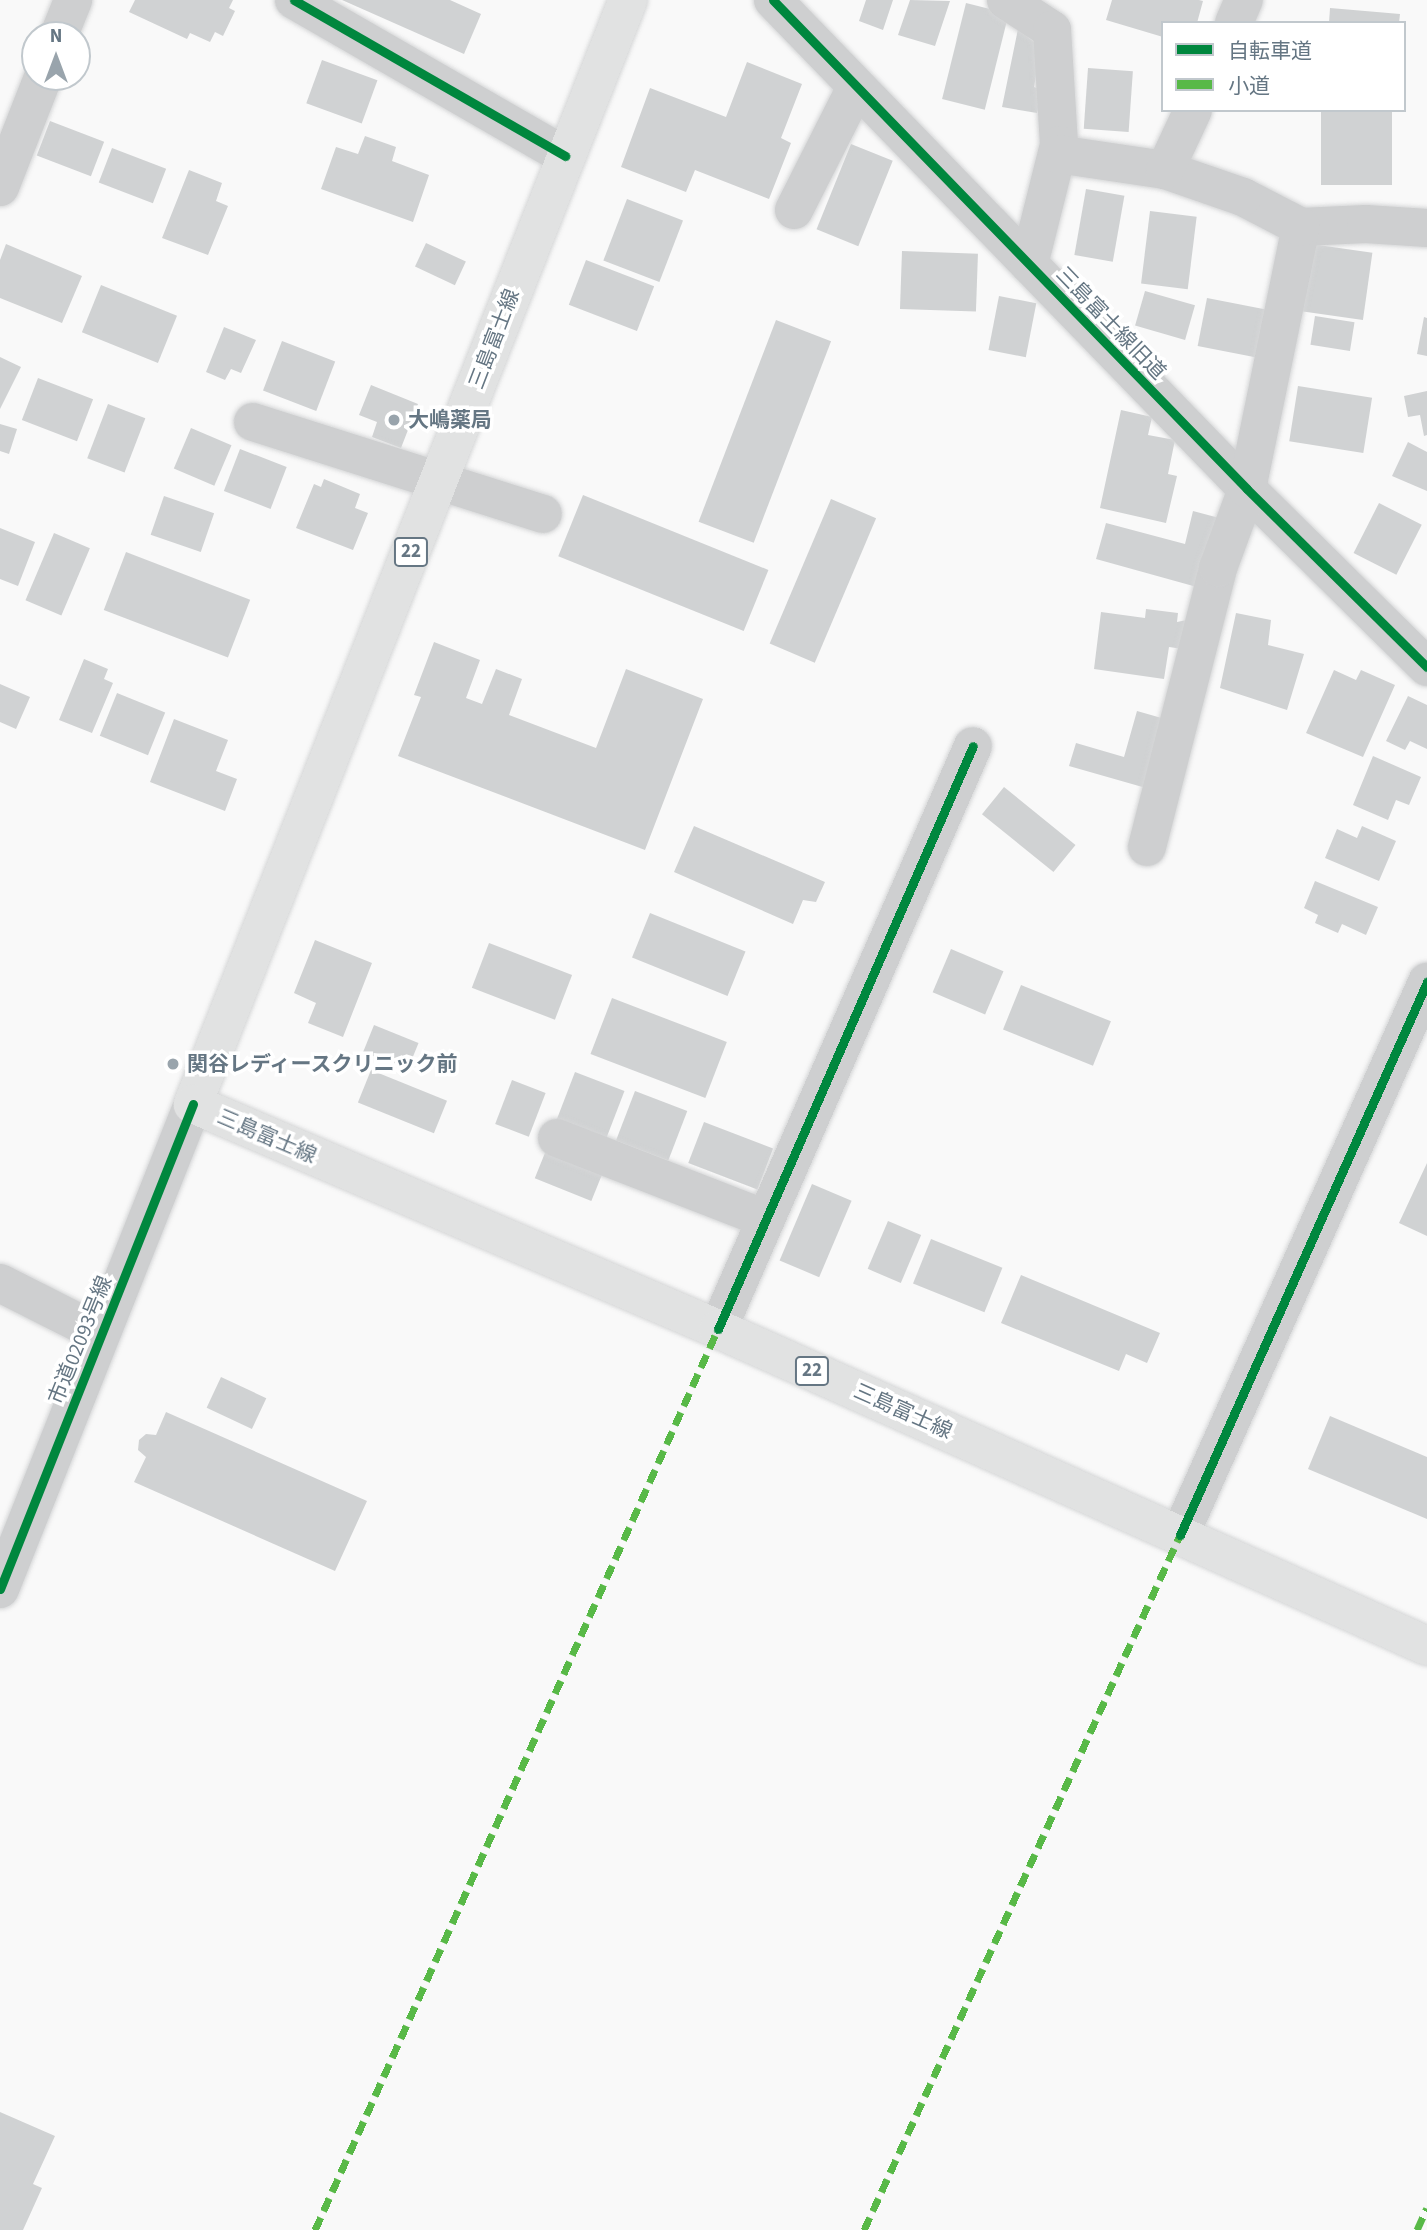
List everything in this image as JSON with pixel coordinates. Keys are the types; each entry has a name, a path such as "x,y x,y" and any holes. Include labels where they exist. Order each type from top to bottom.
{"main road":[{"name":"三島富士線","path":"628,0 193,1104 718,1329 1427,1646"}],"street":[{"path":"65,21 73,0"},
{"path":"294,0 565,156"},
{"name":"三島富士線旧道","path":"773,0 1247,489 1427,667"},
{"path":"1006,0 1052,30 1059,145 1029,264"},
{"path":"1235,21 1244,0"},
{"path":"794,210 856,86"},
{"path":"0,187 38,91"},
{"path":"1165,170 1192,112"},
{"path":"1057,154 1165,170 1243,197 1301,227 1366,224 1427,228"},
{"path":"1146,847 1218,568 1247,489 1301,227"},
{"path":"253,422 438,483 544,514"},
{"path":"718,1329 973,746"},
{"path":"1180,1535 1427,982"},
{"name":"市道02093号線","path":"0,1589 193,1104"},
{"path":"556,1138 766,1219"},
{"path":"0,1283 102,1334"}],"building":[{"path":"135,0 233,0 229,8 235,11 223,36 215,32 210,42 190,33 187,39 129,12"},
{"path":"342,0 450,0 481,14 464,54"},
{"path":"866,0 893,0 883,30 859,21"},
{"path":"910,0 950,1 935,46 898,35"},
{"path":"1112,0 1203,1 1198,21 1161,21 1161,36 1106,20"},
{"path":"966,3 1009,14 985,110 942,99"},
{"path":"1330,8 1400,14 1399,21 1329,21"},
{"path":"1018,29 1041,48 1034,87 1043,91 1037,113 1002,107"},
{"path":"322,60 377,80 362,123 306,103"},
{"path":"747,62 802,84 781,138 791,143 769,199 695,170 686,192 621,167 650,88 726,117"},
{"path":"1088,68 1133,71 1129,132 1084,129"},
{"path":"1321,112 1392,112 1392,185 1321,185"},
{"path":"50,121 104,142 91,176 37,156"},
{"path":"365,136 396,147 392,161 429,175 413,222 321,189 336,147 358,154"},
{"path":"851,144 893,161 858,246 817,229"},
{"path":"112,148 166,169 153,203 99,183"},
{"path":"189,170 222,183 216,201 228,206 208,255 162,238"},
{"path":"1086,189 1124,196 1113,262 1074,255"},
{"path":"627,199 683,221 659,282 603,261"},
{"path":"1150,211 1197,217 1188,289 1141,283"},
{"path":"426,243 466,262 455,285 415,267"},
{"path":"6,244 82,276 62,323 0,298 0,260"},
{"path":"1311,244 1372,253 1363,320 1302,311"},
{"path":"902,251 978,254 976,312 900,309"},
{"path":"586,260 654,286 637,331 569,305"},
{"path":"101,285 177,316 158,363 82,332"},
{"path":"1145,291 1195,305 1185,340 1135,326"},
{"path":"999,296 1036,303 1026,357 989,350"},
{"path":"1207,298 1266,309 1257,358 1198,346"},
{"path":"1315,316 1355,322 1350,351 1310,345"},
{"path":"1424,317 1427,318 1427,356 1417,354"},
{"path":"776,320 831,341 754,543 699,522"},
{"path":"224,327 256,340 241,373 231,369 225,380 206,372"},
{"path":"282,341 335,361 316,411 263,390"},
{"path":"0,357 21,367 0,409"},
{"path":"38,378 93,399 77,441 22,420"},
{"path":"371,385 418,404 401,448 372,437 377,422 359,415"},
{"path":"1298,386 1372,398 1363,453 1289,441"},
{"path":"1427,391 1427,435 1424,436 1420,415 1408,417 1404,396"},
{"path":"108,404 145,418 125,472 87,458"},
{"path":"1121,410 1152,417 1148,435 1175,440 1168,474 1177,476 1166,523 1100,508"},
{"path":"0,424 17,429 9,454 0,451"},
{"path":"191,428 232,445 214,486 174,469"},
{"path":"1408,442 1427,452 1427,491 1392,476"},
{"path":"240,449 287,467 271,509 224,491"},
{"path":"324,479 360,494 355,508 368,513 353,550 296,528 314,484 321,487"},
{"path":"583,495 768,570 744,631 558,556"},
{"path":"164,496 214,513 201,552 151,535"},
{"path":"831,499 876,518 815,663 770,644"},
{"path":"1379,503 1422,525 1396,575 1354,553"},
{"path":"1193,511 1223,519 1204,589 1096,559 1106,523 1185,544"},
{"path":"0,528 35,542 18,586 0,579"},
{"path":"54,533 90,548 61,615 25,600"},
{"path":"126,552 250,600 228,658 104,610"},
{"path":"1146,609 1178,613 1177,622 1187,620 1183,649 1169,647 1164,679 1094,669 1101,612 1145,618"},
{"path":"1236,613 1271,620 1268,645 1304,654 1287,710 1220,688"},
{"path":"434,642 480,660 466,698 482,704 496,669 522,679 509,715 596,748 626,669 703,699 645,850 398,756 421,697 414,695"},
{"path":"84,659 108,669 104,679 113,683 92,733 59,720"},
{"path":"1334,670 1356,680 1361,670 1395,685 1363,757 1306,733"},
{"path":"0,684 30,697 16,729 0,722"},
{"path":"117,693 165,712 148,755 100,736"},
{"path":"1408,696 1427,705 1427,749 1410,741 1405,750 1386,741"},
{"path":"1137,711 1165,719 1146,788 1069,766 1076,743 1124,757"},
{"path":"174,719 228,740 216,771 237,779 225,811 150,782"},
{"path":"1373,756 1421,777 1409,805 1396,800 1388,820 1353,805"},
{"path":"1004,787 1075,845 1053,872 982,814"},
{"path":"694,826 825,882 816,902 803,900 793,924 674,872"},
{"path":"1362,826 1396,841 1379,881 1325,858 1337,829 1357,838"},
{"path":"1315,881 1378,907 1366,935 1342,924 1338,933 1315,923 1318,915 1304,908"},
{"path":"650,913 745,952 728,996 632,958"},
{"path":"315,940 372,963 343,1037 308,1023 316,1003 294,993"},
{"path":"489,943 572,975 555,1020 472,988"},
{"path":"951,949 1003,971 985,1015 933,992"},
{"path":"1021,985 1111,1021 1093,1066 1003,1030"},
{"path":"612,998 727,1042 705,1098 590,1054"},
{"path":"374,1025 419,1043 408,1070 363,1052"},
{"path":"371,1070 447,1101 434,1133 358,1102"},
{"path":"575,1072 624,1091 604,1143 555,1124"},
{"path":"512,1080 546,1093 529,1137 495,1124"},
{"path":"635,1091 687,1111 668,1161 616,1140"},
{"path":"704,1122 773,1149 757,1190 688,1163"},
{"path":"549,1143 606,1166 591,1201 535,1178"},
{"path":"1427,1163 1427,1236 1399,1223"},
{"path":"812,1184 852,1201 819,1277 780,1260"},
{"path":"888,1221 921,1235 901,1283 868,1269"},
{"path":"931,1239 1002,1268 984,1312 913,1284"},
{"path":"1021,1275 1160,1333 1147,1363 1126,1354 1119,1371 1001,1323"},
{"path":"221,1377 266,1398 252,1429 207,1408"},
{"path":"166,1412 367,1501 335,1571 134,1482 146,1457 138,1450 139,1440 146,1434 156,1435"},
{"path":"1330,1416 1427,1457 1427,1519 1308,1469"},
{"path":"0,2112 55,2136 33,2184 42,2188 23,2230 0,2230"}],"marked path":[{"path":"315,2230 718,1329"},
{"path":"864,2230 1180,1535"},
{"path":"1417,2230 1427,2208"}],"cycle path":[{"path":"294,0 565,156"},
{"path":"773,0 1247,489 1427,667"},
{"path":"718,1329 973,746"},
{"path":"1180,1535 1427,982"},
{"path":"0,1589 193,1104"}],"place":[{"name":"大嶋薬局","path":"394,420"},
{"name":"関谷レディースクリニック前","path":"173,1064"}]}
